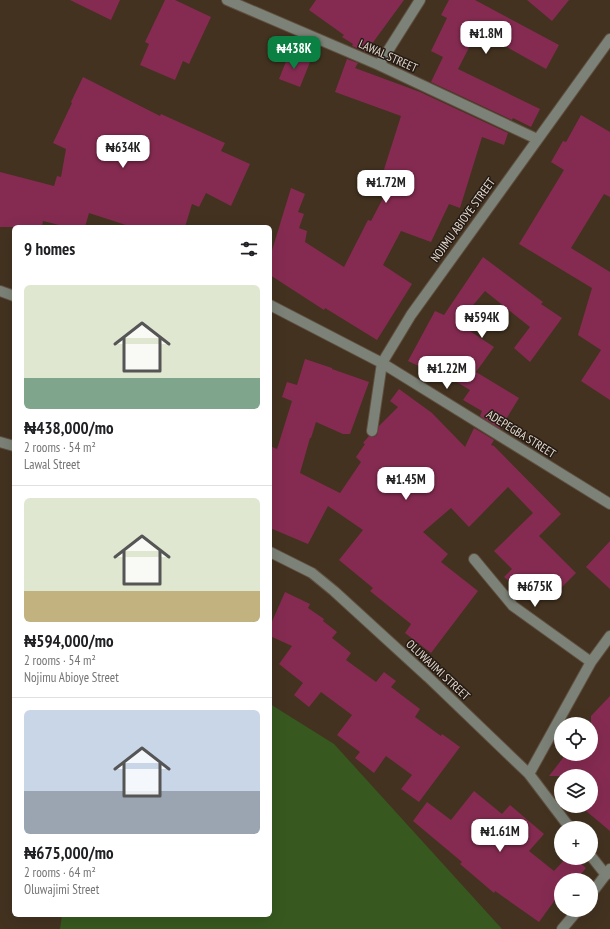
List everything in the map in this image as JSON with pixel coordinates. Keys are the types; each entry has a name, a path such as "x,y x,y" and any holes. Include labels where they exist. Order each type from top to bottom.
{"street":[{"name":"LAWAL STREET","path":"227,0 379,65 537,139"},
{"path":"379,65 420,0"},
{"name":"NOJIMU ABIOYE STREET","path":"372,431 382,363 411,314 610,39"},
{"path":"0,291 12,295"},
{"name":"ADEPEGBA STREET","path":"272,306 382,363 609,501"},
{"path":"0,442 12,445"},
{"name":"OLUWAJIMI STREET","path":"272,553 312,573 334,591 428,677 529,774 565,821"},
{"path":"474,559 513,606 591,662"},
{"path":"529,774 591,662 610,636"},
{"path":"598,863 608,872 598,885"},
{"path":"562,929 572,917"}],"green space":[{"path":"272,705 334,744 502,929 60,929 62,917 272,917"}],"building":[{"path":"70,0 120,0 111,20"},
{"path":"165,0 175,0 211,17 189,64 183,61 175,80 140,65 149,44 145,42"},
{"path":"316,0 404,0 366,52 352,46 353,44 342,37 344,35 309,10"},
{"path":"449,0 475,0 559,45 546,69 498,42 496,44 476,34 458,69 540,109 531,127 513,118 512,120 431,82 443,57 431,51 447,18 441,15"},
{"path":"527,0 569,0 552,21"},
{"path":"289,54 310,62 300,87 279,79"},
{"path":"347,59 358,63 355,68 420,92 508,133 504,145 482,137 460,208 449,204 431,242 401,231 383,265 412,284 377,340 325,308 324,310 272,276 272,250 291,188 305,194 298,212 304,214 299,228 307,231 305,242 344,267 368,220 371,221 390,185 380,182 401,116 335,92"},
{"path":"83,77 160,116 161,114 225,143 221,151 250,164 231,206 206,193 199,207 192,204 186,225 126,225 89,213 86,225 59,225 43,221 42,225 12,225 12,227 0,227 0,172 54,186 57,176 61,177 66,149 53,143 72,103 71,102"},
{"path":"581,115 610,132 610,197 604,194 571,248 610,272 610,400 581,381 601,350 578,335 592,288 519,244 564,170 551,162 563,141 566,142"},
{"path":"483,257 543,302 541,304 562,318 530,362 514,348 530,327 485,291 458,323 494,347 476,372 519,398 500,429 480,416 482,411 463,400 470,390 433,368 431,372 408,361 435,311 444,315"},
{"path":"305,359 369,382 350,434 343,434 316,422 300,473 340,493 361,462 356,457 365,444 363,443 369,436 374,437 377,435 379,426 398,407 390,401 399,389 432,413 465,447 474,428 494,440 491,445 494,446 561,514 539,536 576,573 555,594 543,582 529,598 504,577 512,569 494,551 533,513 508,487 469,527 451,508 423,532 448,554 441,562 478,591 431,653 405,633 411,624 370,591 373,588 339,560 363,530 328,506 308,544 272,529 272,447 277,449 292,401 282,397 287,382 297,385"},
{"path":"610,541 610,589 586,567"},
{"path":"285,592 310,604 308,608 324,619 323,621 337,632 332,638 351,653 346,660 376,682 384,672 396,681 391,687 420,709 415,717 441,736 442,734 460,747 419,802 401,789 412,775 386,756 374,773 355,758 360,752 337,735 352,715 321,692 309,707 294,695 303,683 279,664 292,646 272,637 272,621"},
{"path":"610,696 610,831 588,813 598,813 598,769 554,769 561,761 598,761 598,717 591,716"},
{"path":"554,770 554,776 549,776"},
{"path":"474,791 502,814 510,805 544,834 529,851 554,871 560,865 583,865 586,868 582,873 554,873 554,901 539,922 495,891 494,893 460,864 462,862 413,821 427,802 451,820"}]}
